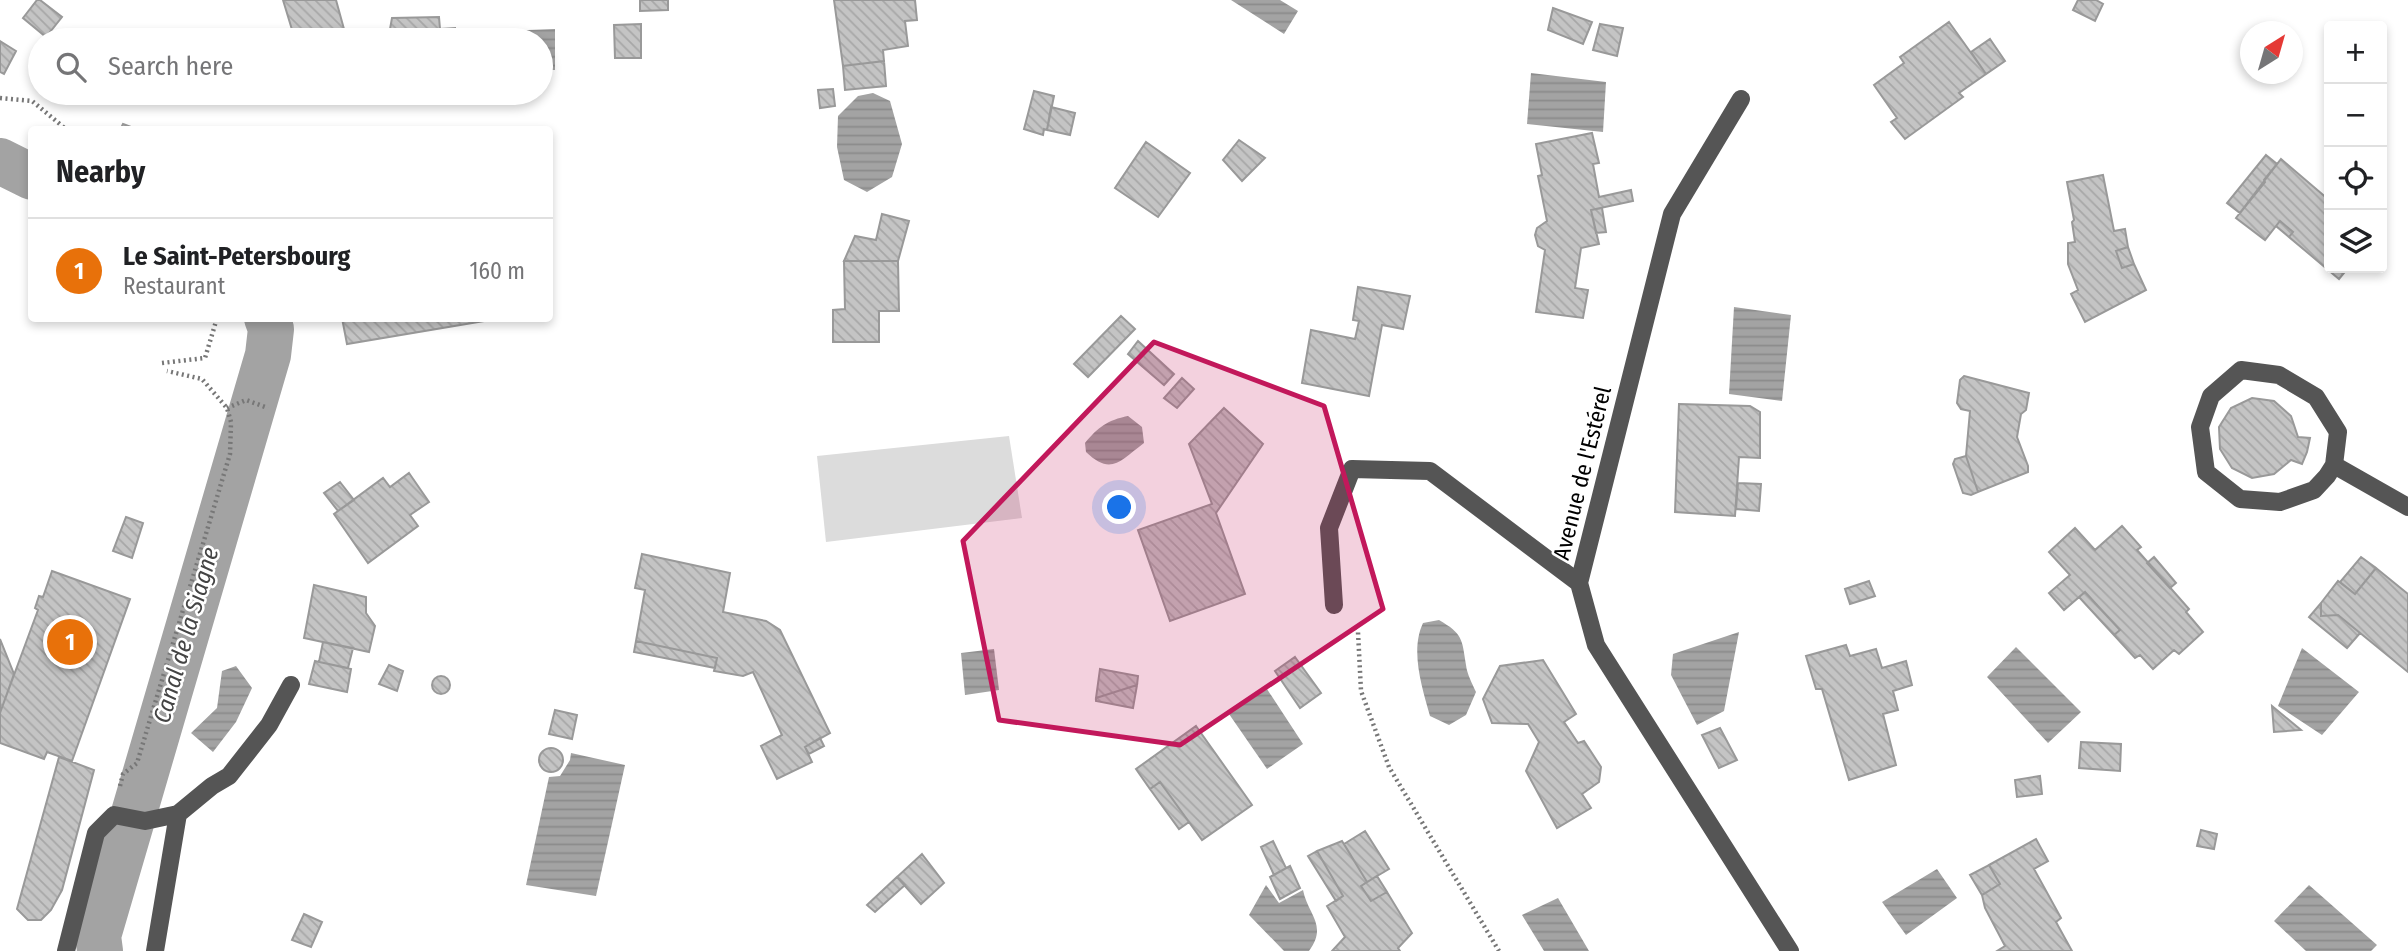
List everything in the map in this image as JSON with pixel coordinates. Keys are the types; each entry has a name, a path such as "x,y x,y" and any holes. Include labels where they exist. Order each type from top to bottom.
{"street":[{"name":"Avenue de l'Estérel","path":"1741,99 1672,214 1579,583 1596,645 1790,951"},
{"path":"2241,370 2279,375 2316,397 2338,432 2334,465 2314,490 2280,502 2240,499 2206,472 2200,426 2211,396 2241,370"},
{"path":"2334,465 2408,507"},
{"path":"1334,605 1329,528 1352,469 1430,471 1579,583"},
{"path":"66,951 96,833 117,815 145,821 178,814 212,786 229,776 269,725 291,685"},
{"path":"155,951 178,814"}],"path":[{"path":"0,99 28,101"},
{"path":"37,105 62,126"},
{"path":"162,363 205,358 216,322"},
{"path":"117,815 123,774 137,763 230,454 227,408 202,379 167,371"},
{"path":"227,408 246,400 268,408"},
{"path":"1334,605 1358,632 1361,691 1389,767 1499,951"}],"highlighted area":[{"path":"1154,342 1324,406 1383,609 1180,745 999,720 963,541"}],"shaded area":[{"path":"1231,0 1280,0 1298,11 1284,34"},
{"path":"555,29 555,70 553,70"},
{"path":"1531,73 1606,82 1603,132 1527,124"},
{"path":"873,93 890,101 902,144 892,177 867,192 844,180 837,147 838,116 858,96"},
{"path":"1734,307 1791,315 1782,401 1729,394"},
{"path":"1128,416 1142,427 1144,443 1122,460 1109,464 1102,463 1086,452 1085,443 1099,428"},
{"path":"1009,436 1022,518 826,542 817,456"},
{"path":"1439,620 1453,629 1460,638 1467,672 1476,692 1466,715 1449,725 1430,716 1417,657 1423,623"},
{"path":"1739,632 1724,711 1697,725 1671,675 1673,654"},
{"path":"2016,647 2081,712 2048,743 1987,677"},
{"path":"2302,648 2359,692 2322,735 2278,706"},
{"path":"994,649 999,690 965,695 961,653"},
{"path":"236,666 252,688 236,722 213,752 191,733 217,708 222,671"},
{"path":"1267,689 1303,744 1267,769 1229,714"},
{"path":"571,753 625,765 596,896 526,885 549,777 560,776 570,760"},
{"path":"1937,869 1957,898 1906,935 1882,902"},
{"path":"1266,885 1279,903 1303,890 1317,927 1317,934 1309,951 1284,951 1249,915"},
{"path":"2309,885 2377,945 2371,951 2306,951 2274,921"},
{"path":"1558,898 1589,951 1544,951 1522,915"}],"building":[{"path":"37,0 62,17 53,28 35,28 23,18"},
{"path":"283,0 336,0 344,28 291,28"},
{"path":"640,0 668,0 668,10 640,11"},
{"path":"834,0 915,0 917,20 905,21 908,46 883,50 884,61 843,66"},
{"path":"2078,0 2096,0 2103,4 2095,21 2073,10"},
{"path":"1553,8 1592,22 1583,44 1548,30"},
{"path":"439,17 440,28 390,28 392,18"},
{"path":"1949,22 1986,74 1959,93 1963,97 1905,139 1891,122 1897,118 1874,85 1904,63 1900,57"},
{"path":"641,24 641,58 615,58 614,25"},
{"path":"1600,24 1623,28 1617,56 1593,50"},
{"path":"1990,39 2005,61 1986,74 1971,52"},
{"path":"0,41 16,51 4,74 0,72"},
{"path":"884,61 886,86 845,90 843,66"},
{"path":"833,89 835,106 820,108 818,90"},
{"path":"1034,91 1054,96 1047,130 1044,129 1043,135 1024,129"},
{"path":"1051,107 1075,113 1070,135 1047,130"},
{"path":"1592,133 1599,163 1593,164 1599,197 1631,190 1633,201 1591,210 1599,244 1581,248 1575,288 1588,290 1583,318 1536,312 1545,250 1538,246 1535,235 1537,228 1547,221 1538,176 1542,175 1536,144"},
{"path":"1239,140 1265,158 1242,181 1223,160"},
{"path":"1146,142 1190,173 1158,217 1115,188"},
{"path":"2266,155 2277,164 2240,213 2227,203"},
{"path":"2281,159 2324,196 2324,266 2289,237 2293,232 2280,221 2265,240 2236,218"},
{"path":"2103,175 2114,231 2125,229 2128,247 2116,251 2122,268 2134,264 2146,290 2085,322 2071,294 2078,290 2068,264 2068,243 2075,242 2067,182"},
{"path":"1602,208 1606,232 1596,233 1591,210"},
{"path":"882,214 909,221 898,261 844,261 855,236 876,240"},
{"path":"2280,221 2293,232 2289,237 2276,226"},
{"path":"2128,247 2134,264 2122,268 2116,251"},
{"path":"844,261 898,261 899,311 879,311 879,342 833,342 833,310 845,309"},
{"path":"2332,273 2344,273 2339,279"},
{"path":"1358,287 1410,296 1403,329 1382,325 1369,396 1302,383 1311,330 1355,339 1359,321 1353,320"},
{"path":"1121,316 1135,329 1088,377 1074,364"},
{"path":"343,322 478,322 347,344"},
{"path":"1138,341 1174,374 1164,385 1128,354"},
{"path":"1964,376 2029,393 2026,410 2021,414 2017,437 2028,472 1978,492 1966,456 1970,411 1961,409 1957,403 1960,380"},
{"path":"1182,378 1194,389 1177,408 1164,398"},
{"path":"2252,398 2274,401 2291,416 2298,437 2310,438 2302,464 2291,460 2274,474 2252,478 2232,468 2220,449 2219,427 2231,408"},
{"path":"1679,404 1750,406 1760,412 1760,458 1739,457 1735,516 1675,512"},
{"path":"1224,408 1263,444 1216,513 1245,594 1170,621 1138,530 1212,504 1189,444"},
{"path":"1966,456 1978,492 1971,495 1963,493 1953,464 1955,459"},
{"path":"409,473 429,502 410,515 418,526 368,563 334,514 383,478 390,487"},
{"path":"340,482 354,500 338,511 324,493"},
{"path":"1738,483 1761,484 1759,511 1736,509"},
{"path":"126,517 143,523 132,558 113,551"},
{"path":"2122,526 2141,547 2137,550 2189,609 2186,612 2203,632 2179,654 2174,650 2153,669 2140,655 2135,658 2114,635 2120,630 2085,592 2064,610 2049,593 2070,575 2049,552 2075,528 2095,550"},
{"path":"642,554 730,573 723,612 766,621 780,630 830,733 805,747 812,762 777,779 761,746 782,735 753,672 743,676 714,671 717,658 636,641 645,590 635,588"},
{"path":"2154,557 2176,583 2170,588 2147,563"},
{"path":"2361,557 2376,568 2355,594 2340,582"},
{"path":"2376,568 2408,594 2408,672 2338,615 2321,616 2321,603 2338,581 2355,594"},
{"path":"52,571 130,599 72,761 47,752 44,759 0,743 0,713 38,610 35,608 39,596 43,597"},
{"path":"1869,581 1875,596 1850,604 1845,589"},
{"path":"314,585 366,597 366,613 375,626 369,652 304,638"},
{"path":"2085,592 2120,630 2114,635 2079,597"},
{"path":"2321,603 2321,616 2338,615 2360,633 2347,648 2309,617"},
{"path":"0,639 14,674 0,713"},
{"path":"636,641 717,658 715,668 634,652"},
{"path":"323,642 353,648 348,668 319,662"},
{"path":"1846,645 1850,656 1876,649 1882,668 1906,661 1912,685 1893,691 1898,710 1883,714 1896,765 1849,780 1822,689 1816,689 1806,656"},
{"path":"1295,657 1321,693 1300,708 1275,671"},
{"path":"1543,660 1576,714 1564,722 1578,743 1584,741 1601,767 1599,782 1582,794 1591,808 1557,828 1526,771 1539,742 1528,724 1492,723 1483,699 1500,666"},
{"path":"315,661 351,669 347,692 309,684"},
{"path":"389,665 403,671 397,691 379,684"},
{"path":"1100,669 1138,676 1137,685 1096,698"},
{"path":"441,676 448,678 448,692 441,694 434,692 432,685 434,678"},
{"path":"1137,685 1133,708 1096,701 1096,698"},
{"path":"2272,706 2289,720 2301,730 2274,732"},
{"path":"555,710 577,715 572,739 549,734"},
{"path":"1196,726 1252,805 1202,840 1160,782 1150,789 1136,769"},
{"path":"1720,728 1737,760 1719,768 1702,735"},
{"path":"820,738 824,746 809,754 805,747"},
{"path":"2081,742 2121,744 2120,771 2079,768"},
{"path":"551,748 560,751 563,760 560,769 551,772 542,769 539,760 542,751"},
{"path":"59,757 94,770 62,890 51,910 41,920 28,920 17,909"},
{"path":"2040,776 2042,794 2017,797 2015,780"},
{"path":"1160,782 1189,822 1179,829 1150,789"},
{"path":"2201,830 2217,834 2214,849 2197,846"},
{"path":"1365,831 1389,869 1367,882 1344,844"},
{"path":"2036,839 2048,861 2034,869 2061,918 2056,922 2072,951 1997,951 2005,946 1985,908 1982,895 2000,884 1989,865"},
{"path":"1273,841 1286,868 1274,875 1261,847"},
{"path":"1342,841 1367,882 1361,886 1371,901 1387,892 1412,933 1398,948 1400,951 1332,951 1345,937 1327,906 1343,896 1317,851"},
{"path":"1317,851 1343,896 1336,901 1308,856"},
{"path":"922,854 944,883 921,904 897,877"},
{"path":"1989,865 2000,884 1982,895 1970,875"},
{"path":"1290,866 1300,888 1280,899 1270,877"},
{"path":"1377,876 1387,892 1371,901 1361,886"},
{"path":"897,877 905,885 875,912 867,905"},
{"path":"304,914 322,922 311,947 292,940"}],"waterway":[{"name":"Canal de la Siagne","path":"0,161 28,175"},
{"name":"Canal de la Siagne","path":"100,951 98,936 268,355 271,329 268,322"}],"place":[{"name":"Le Saint-Petersbourg","path":"70,642"}]}
